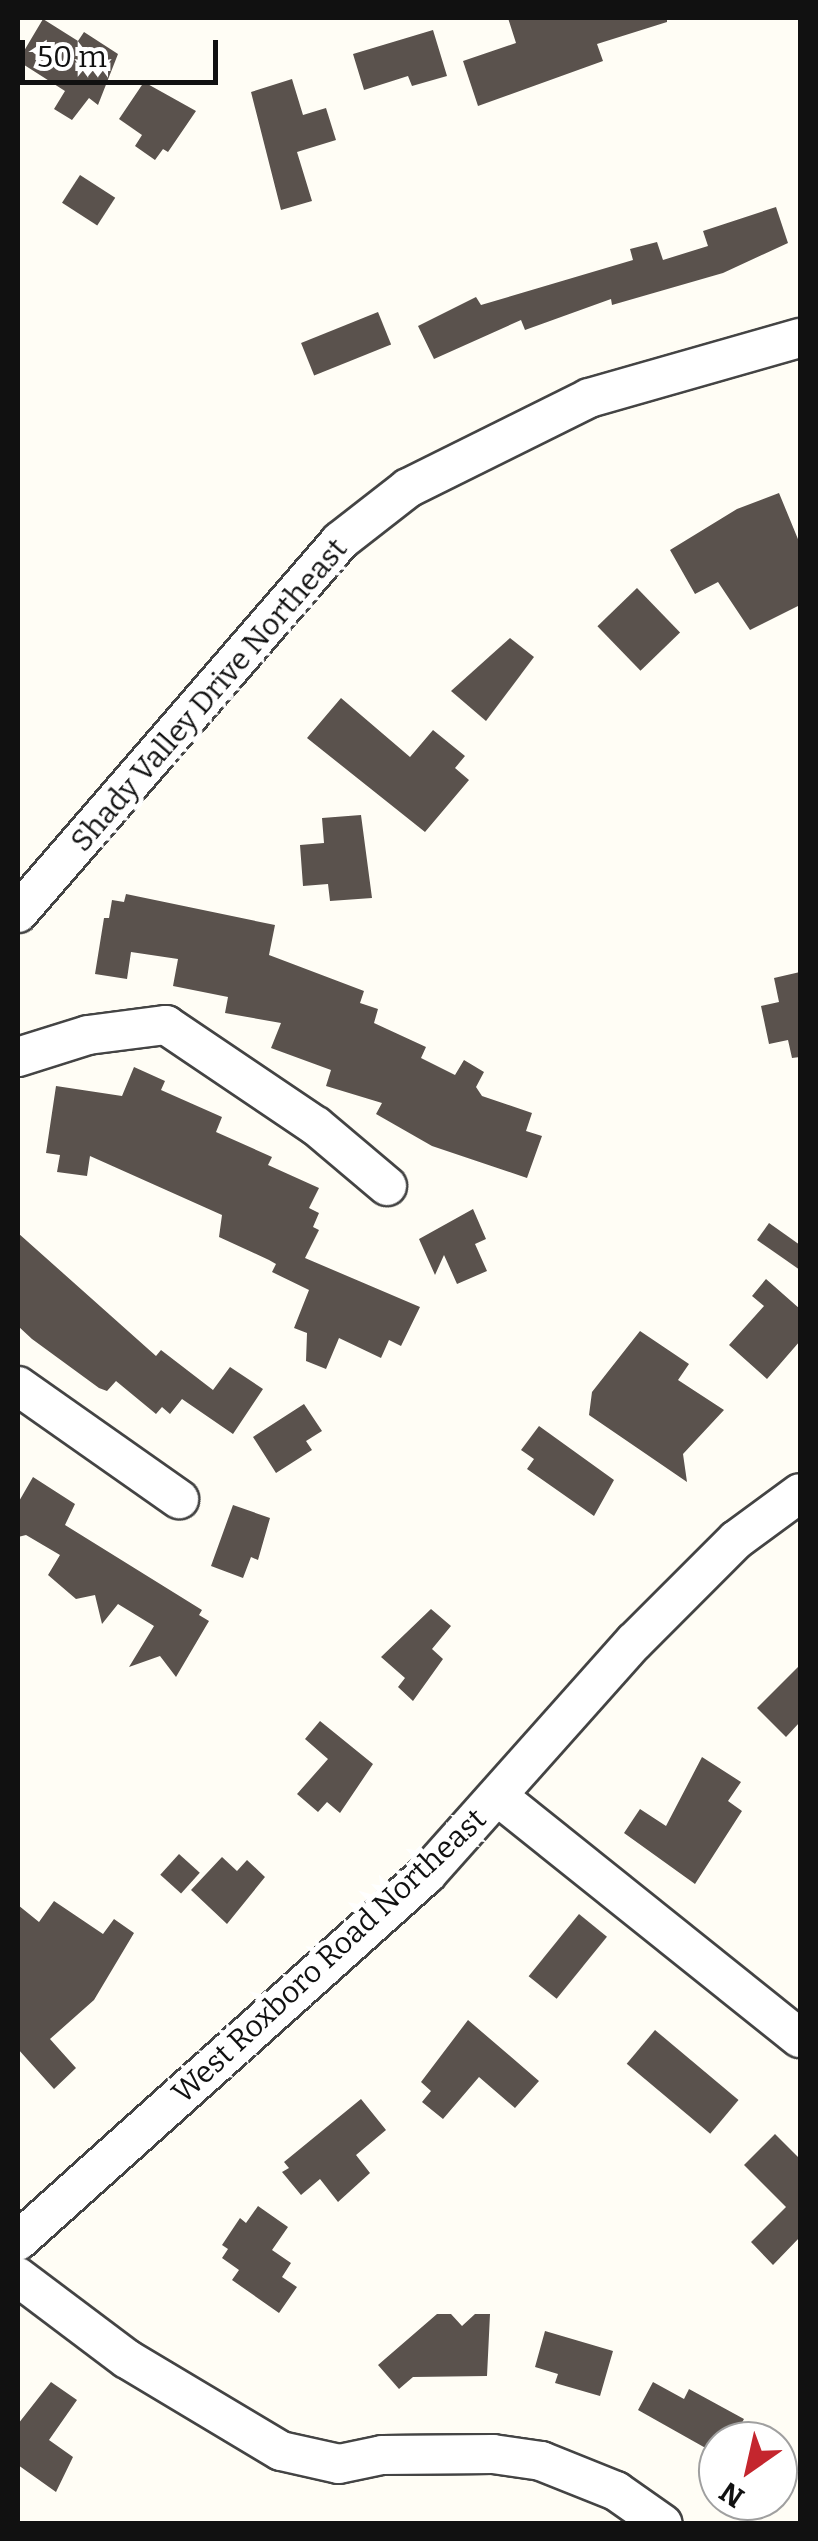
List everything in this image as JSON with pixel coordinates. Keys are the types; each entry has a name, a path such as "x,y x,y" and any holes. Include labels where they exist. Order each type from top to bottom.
{"street":[{"name":"Shady Valley Drive Northeast","path":"18,913 340,541 408,488 589,398 800,338"},
{"path":"18,1057 88,1034 166,1026 316,1126 387,1186"},
{"path":"18,1386 180,1499"},
{"name":"West Roxboro Road Northeast","path":"18,2241 334,1960 500,1798 634,1642 736,1540 800,1493"},
{"path":"500,1798 800,2038"},
{"path":"18,2277 128,2358 281,2451 339,2464 382,2455 493,2454 541,2461 616,2491 663,2524"}],"building":[{"path":"508,18 667,18 667,22 597,44 603,61 478,106 463,61 516,43"},
{"path":"43,19 78,41 84,32 118,54 98,105 89,98 72,120 54,109 65,91 18,61"},
{"path":"433,30 447,76 412,86 408,76 364,90 353,54"},
{"path":"292,79 303,115 326,108 336,140 297,152 312,201 281,210 251,92"},
{"path":"144,82 196,111 168,152 163,149 155,160 135,146 142,135 119,119"},
{"path":"80,175 115,198 97,226 62,203"},
{"path":"776,207 788,243 723,273 612,305 611,299 525,330 521,320 434,359 418,326 476,297 481,305 633,260 630,249 657,242 663,260 708,246 703,231"},
{"path":"378,312 391,344 314,376 301,343"},
{"path":"779,493 800,544 800,605 750,630 718,582 695,594 670,550 737,509"},
{"path":"637,588 680,633 641,671 597,626"},
{"path":"510,638 534,657 486,721 451,691"},
{"path":"341,698 410,757 433,730 465,756 455,768 469,780 425,832 307,738"},
{"path":"361,815 372,898 330,901 328,884 303,886 300,845 324,843 322,818"},
{"path":"126,894 275,925 269,955 364,991 360,1003 378,1009 374,1023 426,1047 421,1058 455,1075 464,1060 484,1072 476,1087 482,1096 532,1113 526,1131 542,1136 527,1178 432,1146 376,1114 382,1103 326,1086 331,1070 271,1048 281,1023 225,1013 228,997 173,986 178,959 131,952 127,979 95,974 104,918 109,918 112,900 124,902"},
{"path":"800,972 800,1057 792,1058 788,1040 769,1044 761,1006 779,1002 774,978"},
{"path":"134,1067 165,1081 161,1090 222,1117 216,1132 272,1157 268,1165 319,1188 309,1208 319,1213 313,1227 319,1230 305,1258 420,1307 401,1346 389,1340 381,1358 339,1338 326,1369 306,1361 307,1333 294,1328 309,1290 272,1272 276,1264 219,1237 222,1215 90,1156 87,1176 57,1172 60,1155 46,1153 56,1086 122,1096"},
{"path":"473,1209 486,1239 475,1244 487,1271 457,1284 444,1255 435,1275 419,1239"},
{"path":"769,1223 800,1245 800,1270 757,1240"},
{"path":"18,1233 156,1356 161,1350 213,1390 230,1367 263,1389 233,1434 182,1399 170,1414 162,1407 156,1414 116,1381 107,1391 99,1388 18,1326"},
{"path":"766,1279 800,1309 800,1341 767,1379 729,1345 764,1306 752,1296"},
{"path":"640,1331 689,1364 678,1380 724,1410 683,1454 687,1482 589,1415 592,1392"},
{"path":"304,1404 322,1431 306,1441 312,1450 276,1473 253,1437"},
{"path":"539,1426 614,1480 594,1516 527,1469 534,1459 521,1450"},
{"path":"33,1477 75,1504 65,1525 202,1610 199,1615 209,1621 176,1677 160,1656 129,1667 154,1626 118,1604 102,1624 95,1595 76,1599 48,1575 60,1555 26,1535 18,1537 18,1503"},
{"path":"233,1505 270,1518 258,1560 251,1557 243,1578 211,1566"},
{"path":"431,1609 451,1626 432,1649 443,1659 413,1701 398,1687 405,1678 381,1657"},
{"path":"800,1665 800,1722 786,1737 757,1708"},
{"path":"320,1721 373,1764 340,1813 327,1802 318,1812 297,1794 328,1759 305,1739"},
{"path":"702,1757 741,1782 728,1801 742,1811 695,1884 624,1833 640,1809 666,1826"},
{"path":"179,1854 200,1873 181,1894 160,1875"},
{"path":"222,1857 237,1871 247,1860 265,1877 227,1924 191,1890"},
{"path":"54,1901 103,1934 114,1919 134,1933 94,2000 50,2039 76,2068 54,2089 18,2049 18,1905 39,1922"},
{"path":"579,1914 607,1937 557,1999 529,1976"},
{"path":"468,2020 539,2081 515,2108 479,2077 443,2119 422,2102 431,2091 421,2082"},
{"path":"655,2030 738,2100 710,2134 627,2064"},
{"path":"361,2099 386,2130 356,2155 370,2173 338,2202 320,2179 301,2195 282,2172 289,2168 284,2162"},
{"path":"775,2134 800,2159 800,2237 773,2265 751,2242 786,2207 744,2165"},
{"path":"258,2206 288,2227 272,2250 291,2263 282,2277 297,2287 279,2313 232,2280 239,2270 222,2258 228,2249 222,2245 240,2218 246,2223"},
{"path":"437,2314 451,2314 462,2326 475,2314 490,2314 487,2376 413,2377 399,2389 378,2365"},
{"path":"545,2331 613,2351 600,2396 555,2383 558,2374 535,2367"},
{"path":"51,2382 77,2400 49,2440 73,2457 56,2492 18,2465 18,2424"},
{"path":"653,2382 684,2399 689,2389 744,2419 698,2421 698,2444 638,2410"}]}
